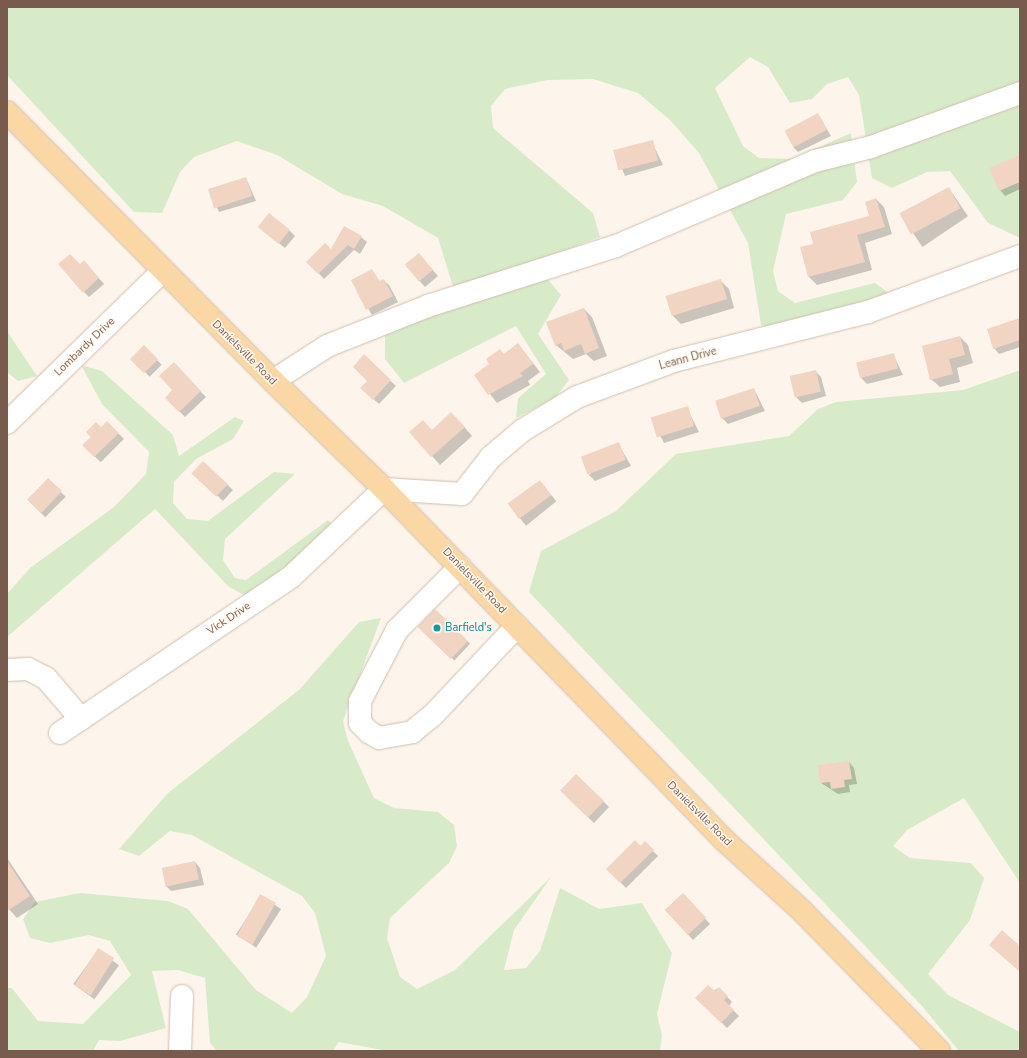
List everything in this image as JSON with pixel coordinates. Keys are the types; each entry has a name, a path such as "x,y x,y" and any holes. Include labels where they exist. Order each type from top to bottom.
{"main road":[{"name":"Danielsville Road","path":"7,112 163,272 384,489 723,839 802,911 939,1051"}],"street":[{"path":"273,381 327,346 428,306 616,246 815,161 871,147 1020,93"},
{"name":"Leann Drive","path":"384,489 462,494 491,457 523,430 577,397 674,361 868,312 1020,256"},
{"name":"Lombardy Drive","path":"7,423 163,272"},
{"name":"Vick Drive","path":"60,733 291,578 384,489"},
{"path":"460,567 397,630 360,702 360,723 369,732 379,738 412,732 432,716 517,626"},
{"path":"7,670 28,669 46,678 81,719"},
{"path":"180,1051 182,996"}],"green space":[{"path":"7,7 1020,7 1020,238 988,223 950,171 927,172 892,188 872,178 859,95 848,77 827,84 812,99 790,103 768,67 750,57 715,88 743,146 759,158 792,159 851,133 857,182 843,200 786,214 773,271 778,291 795,303 875,283 892,295 776,330 761,325 748,243 699,153 670,120 638,93 593,79 548,80 505,89 491,106 493,128 593,213 600,237 533,262 561,295 538,334 569,380 555,398 516,418 518,398 546,374 516,326 404,383 385,359 385,336 399,321 459,306 438,238 383,206 342,194 277,155 237,141 194,157 180,172 162,213 134,212 7,75"},
{"path":"7,331 37,376 18,381 7,372"},
{"path":"81,365 102,371 173,435 179,456 235,417 244,421 233,439 196,459 174,482 173,503 187,519 208,521 274,472 295,474 225,539 223,560 235,578 246,580 328,520 335,527 250,598 229,587 155,509 7,637 7,594 30,568 114,507 146,474 149,452 102,404"},
{"path":"1020,370 1020,883 964,798 907,830 893,846 910,858 971,863 984,878 970,920 928,974 948,995 1020,1032 1020,1051 959,1051 922,1006 529,592 541,551 616,511 676,454 789,436 818,409 836,402 963,390"},
{"path":"381,618 343,721 348,741 374,798 394,808 438,812 454,825 457,846 449,863 390,918 387,938 400,977 417,989 455,970 551,877 514,930 504,970 526,968 540,951 560,888 599,909 642,903 672,953 657,1014 662,1035 660,1051 387,1051 339,1042 333,1051 217,1051 210,1043 205,978 178,970 152,971 166,1028 120,1041 99,1040 93,1051 7,1051 7,988 12,988 38,1021 83,1024 131,975 110,941 89,935 50,943 30,938 23,919 35,902 80,893 168,901 188,909 256,990 292,1013 307,997 326,956 315,913 302,896 192,835 170,831 139,856 119,849 168,793 300,689 359,622"}],"building":[{"path":"818,113 827,130 793,148 784,131"},
{"path":"653,140 658,160 618,170 613,150"},
{"path":"1020,155 1020,182 999,191 989,168"},
{"path":"246,177 252,196 214,208 208,189"},
{"path":"949,187 960,208 911,234 900,213"},
{"path":"876,198 885,227 857,235 865,262 808,277 800,247 813,244 810,232 869,216 865,202"},
{"path":"269,213 290,230 279,244 258,227"},
{"path":"344,226 362,236 354,249 348,245 318,274 306,262 325,243 331,249"},
{"path":"419,253 433,270 419,281 405,264"},
{"path":"70,254 80,264 84,260 99,278 83,293 58,264"},
{"path":"372,269 379,281 384,279 393,296 366,310 351,280"},
{"path":"721,279 727,299 672,316 666,296"},
{"path":"584,308 599,348 585,354 581,344 564,351 561,343 555,346 546,322"},
{"path":"1020,318 1020,340 993,349 987,329"},
{"path":"960,336 965,355 949,359 953,374 930,380 922,346"},
{"path":"518,343 533,364 520,373 523,376 488,395 474,375 489,364 486,359 500,349 504,354"},
{"path":"144,345 158,359 144,373 130,359"},
{"path":"894,353 898,369 860,378 856,362"},
{"path":"364,354 391,380 373,400 360,388 367,381 353,367"},
{"path":"174,362 201,391 179,412 165,398 172,390 159,376"},
{"path":"816,370 821,391 795,398 790,376"},
{"path":"754,388 760,406 721,419 715,401"},
{"path":"688,406 694,426 657,437 651,417"},
{"path":"451,412 465,427 431,457 409,432 423,420 432,430"},
{"path":"107,421 119,433 94,457 82,445 91,437 86,432 96,422 101,427"},
{"path":"619,442 626,460 588,474 581,457"},
{"path":"203,461 228,484 216,497 191,473"},
{"path":"48,478 62,491 41,513 28,500"},
{"path":"540,480 551,495 519,519 508,504"},
{"name":"Barfield's","path":"435,609 468,641 451,659 418,627"},
{"path":"849,761 852,779 844,780 845,787 831,789 830,782 820,783 818,765"},
{"path":"576,774 604,801 588,818 560,791"},
{"path":"635,840 641,846 645,841 654,850 620,883 606,869"},
{"path":"7,861 30,896 7,911"},
{"path":"195,861 199,880 166,887 162,868"},
{"path":"683,893 706,918 688,935 665,910"},
{"path":"260,894 276,903 252,945 237,936"},
{"path":"1002,930 1020,946 1020,972 989,945"},
{"path":"98,948 114,958 91,995 75,985"},
{"path":"708,985 715,991 719,987 728,996 724,1000 734,1010 721,1023 695,998"}],"place":[{"name":"Barfield's","path":"437,628"}]}
